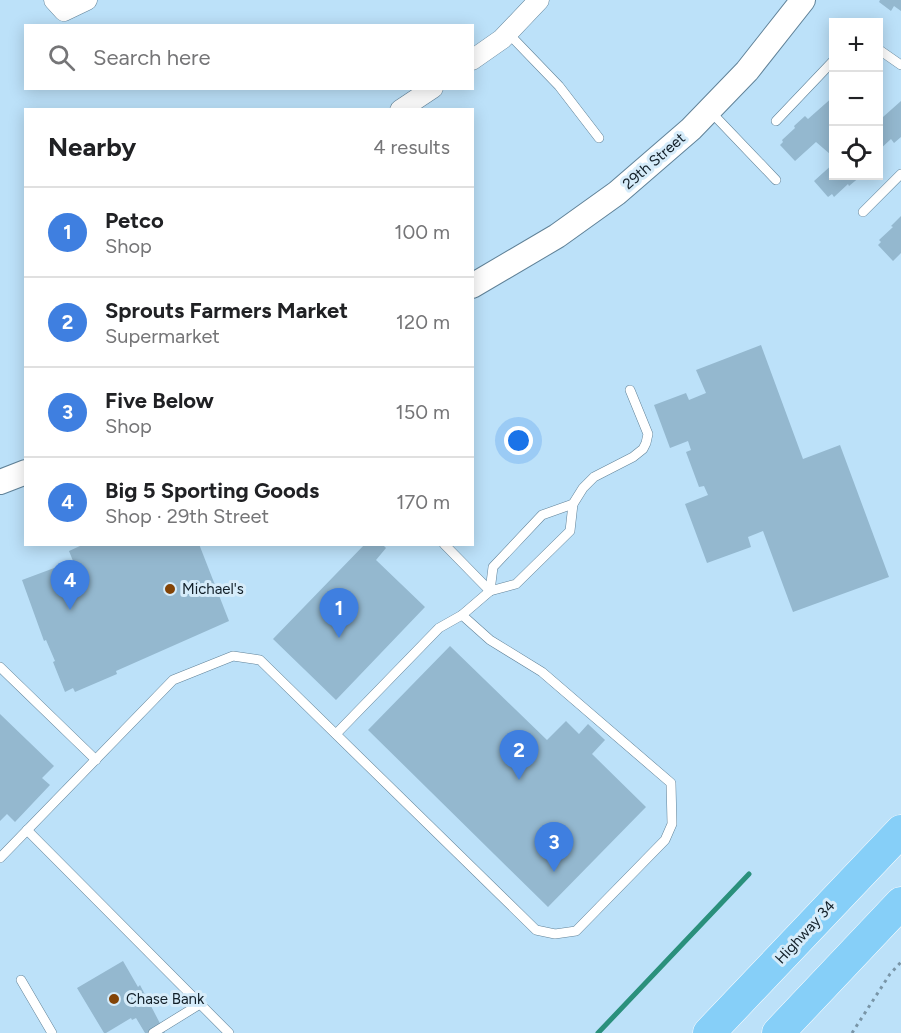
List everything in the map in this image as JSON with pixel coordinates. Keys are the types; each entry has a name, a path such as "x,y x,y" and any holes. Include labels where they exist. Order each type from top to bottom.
{"highway":[{"name":"Highway 34","path":"709,1033 901,831"},
{"path":"778,1033 901,903"}],"street":[{"path":"59,5 87,0"},
{"path":"474,59 502,39 538,0"},
{"name":"29th Street","path":"474,285 557,236 617,193 690,129 747,71 803,0"},
{"path":"403,108 430,90"},
{"path":"0,482 24,473"}],"lane":[{"path":"508,33 559,86 599,138"},
{"path":"883,52 901,65"},
{"path":"776,121 829,65"},
{"path":"709,110 776,180"},
{"path":"862,212 901,174"},
{"path":"336,734 439,628 462,615 490,591 516,584 570,531 573,504 583,488 594,477 633,457 643,449 648,434 630,390"},
{"path":"490,591 494,567 542,514 573,504"},
{"path":"446,546 490,591"},
{"path":"0,858 172,680 233,656 260,660 536,930 555,934 576,931 665,840 672,824 671,783 542,672 490,640 462,615"},
{"path":"0,667 96,760"},
{"path":"27,830 229,1033"},
{"path":"21,980 52,1033"},
{"path":"153,1033 200,1004"}],"path":[{"path":"852,1033 890,974 901,962"}],"building":[{"path":"880,0 901,0 901,11 894,6 891,11 879,2"},
{"path":"829,100 829,153 816,142 795,161 780,145 782,140 795,128 794,126 805,116 808,119"},
{"path":"901,101 901,137 894,143 891,139 883,146 883,126 883,117"},
{"path":"829,168 829,180 856,180 849,186 848,184 834,197 832,194 828,197 814,181"},
{"path":"901,216 901,253 893,261 878,245 881,242 879,240"},
{"path":"761,345 803,459 840,445 889,577 793,612 763,531 748,537 751,547 707,563 685,504 708,495 704,486 699,487 686,452 691,450 688,441 670,448 654,405 686,393 689,400 706,393 696,370"},
{"path":"80,546 200,546 229,621 116,671 117,674 75,692 73,688 65,692 22,580 73,561 69,551"},
{"path":"363,546 384,546 386,548 376,560 425,607 336,700 273,639"},
{"path":"450,646 547,740 566,721 579,734 588,724 605,740 592,754 646,807 548,907 368,730"},
{"path":"0,714 54,766 42,778 50,785 15,822 7,814 0,821"},
{"path":"123,961 138,987 140,985 165,1033 145,1033 136,1018 132,1020 131,1018 104,1033 77,988"}],"waterway":[{"path":"598,1033 749,874"}],"place":[{"name":"Michael's","path":"170,589"},
{"name":"Big 5 Sporting Goods","path":"70,610"},
{"name":"Petco","path":"339,638"},
{"name":"Sprouts Farmers Market","path":"519,780"},
{"name":"Five Below","path":"554,872"},
{"name":"Chase Bank","path":"114,999"}]}
